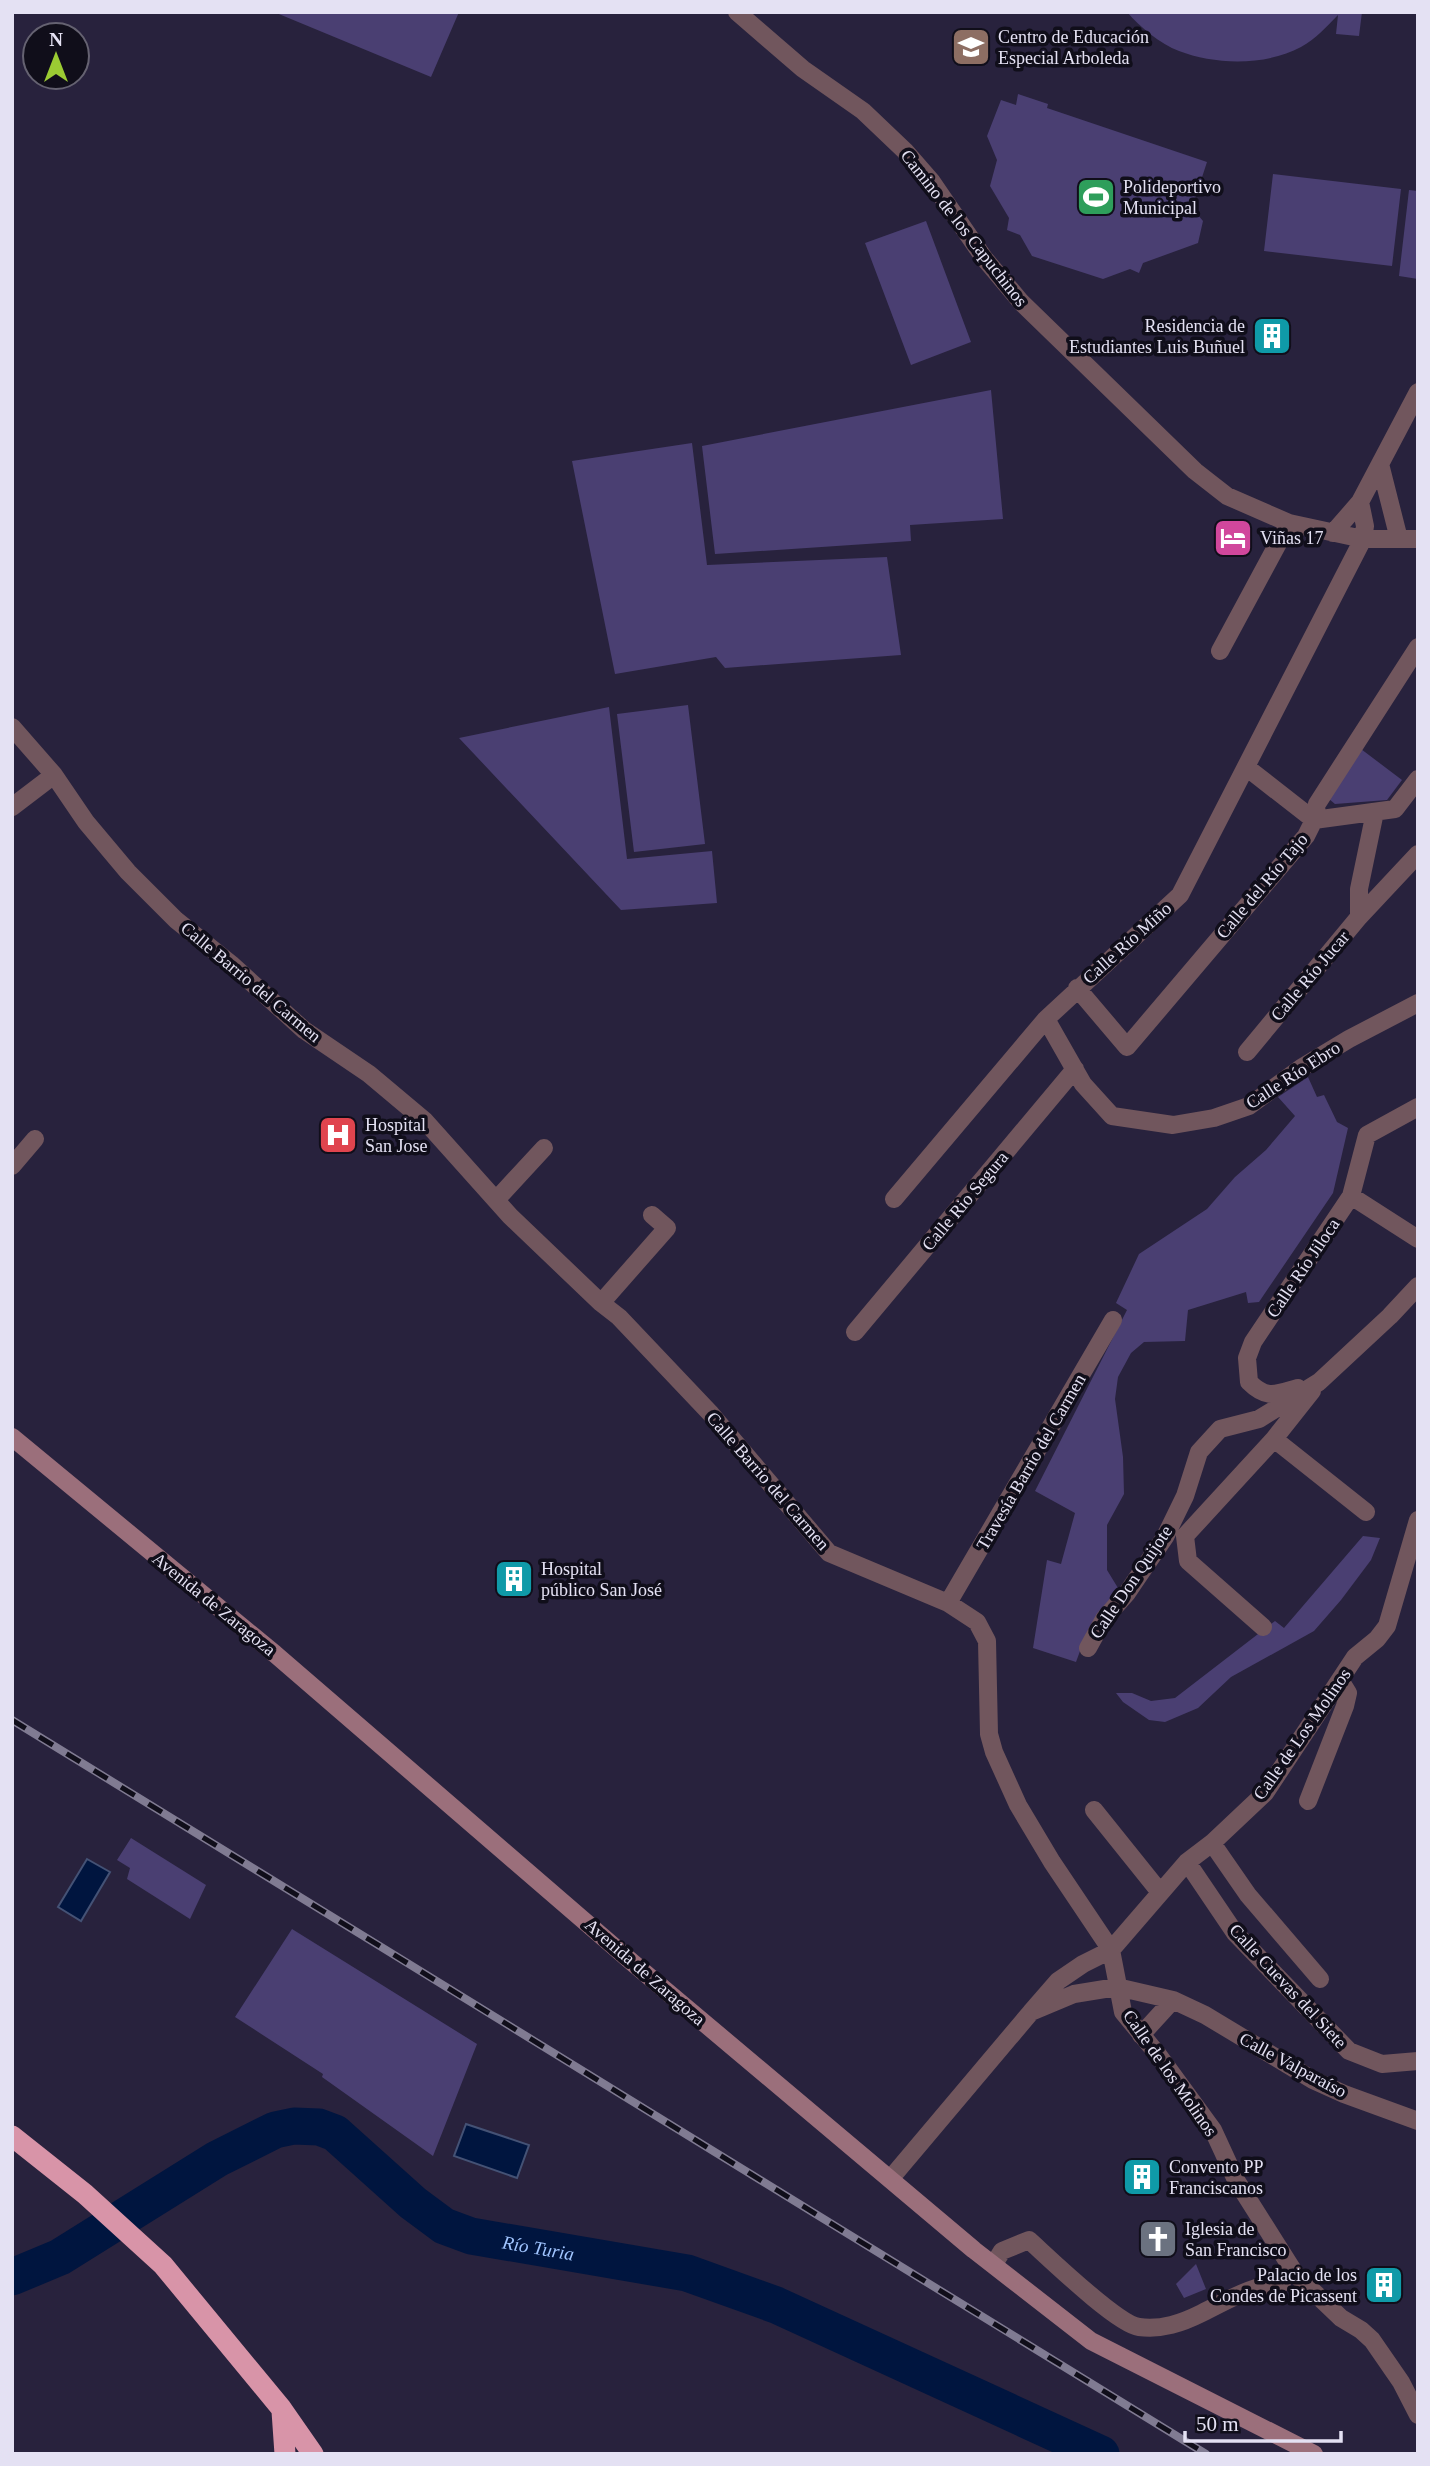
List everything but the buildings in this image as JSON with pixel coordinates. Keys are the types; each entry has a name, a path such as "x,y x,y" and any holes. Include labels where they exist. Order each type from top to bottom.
{"highway":[{"path":"12,2136 85,2194 163,2265 281,2409 313,2454"},
{"path":"281,2409 285,2454"}],"main road":[{"name":"Avenida de Zaragoza","path":"12,1437 275,1654 974,2250 1069,2325 1091,2341 1314,2454"}],"street":[{"name":"Camino de los Capuchinos","path":"737,12 803,69 863,111 891,137 932,182 984,258 1021,302 1212,485 1247,506 1289,523 1363,539 1418,539"},
{"path":"1333,533 1360,502 1418,392"},
{"path":"1380,464 1399,539"},
{"path":"1360,502 1365,526 1363,539"},
{"path":"1220,650 1289,523"},
{"name":"Calle Río Miño","path":"894,1199 1046,1019 1180,895 1363,539"},
{"name":"Calle del Río Tajo","path":"1077,988 1127,1047 1306,836 1314,820 1317,804 1418,646"},
{"path":"12,727 54,775 12,807"},
{"path":"1247,767 1314,820 1395,809 1418,779"},
{"name":"Calle Barrio del Carmen","path":"54,775 86,822 128,872 176,920 231,964 304,1030 397,1096 425,1121 496,1200 601,1303 619,1317 710,1414 828,1553 948,1603 977,1622 988,1641 989,1734 1000,1767 1018,1805 1052,1862 1111,1950"},
{"name":"Calle Río Jucar","path":"1247,1052 1359,916 1359,889 1375,812"},
{"path":"1359,916 1418,854"},
{"name":"Calle Río Ebro","path":"1046,1019 1083,1084 1112,1116 1173,1125 1214,1118 1249,1106 1310,1062 1418,1003"},
{"name":"Calle Rio Segura","path":"855,1332 1075,1069"},
{"name":"Calle Río Jiloca","path":"1318,1382 1272,1395 1259,1393 1249,1382 1247,1358 1253,1342 1351,1196 1367,1135 1418,1107"},
{"path":"12,1166 35,1139"},
{"path":"496,1200 544,1148"},
{"path":"1351,1196 1418,1239"},
{"path":"601,1303 667,1228 652,1215"},
{"name":"Calle Don Quijote","path":"1088,1648 1104,1619 1127,1593 1165,1537 1185,1496 1199,1452 1220,1429 1259,1419 1318,1382 1390,1317 1418,1286"},
{"name":"Travesía Barrio del Carmen","path":"948,1603 1113,1320"},
{"name":"Calle Don Quijote","path":"1263,1627 1188,1561 1185,1536 1274,1439 1318,1382"},
{"path":"1274,1439 1366,1512"},
{"name":"Calle de Los Molinos","path":"1111,1950 1159,1891 1187,1862 1212,1843 1265,1793 1355,1657 1377,1639 1387,1626 1418,1520"},
{"path":"1308,1801 1345,1706 1348,1693 1340,1681"},
{"path":"1094,1810 1159,1891"},
{"path":"1212,1843 1248,1895 1320,1979"},
{"name":"Calle Cuevas del Siete","path":"1187,1862 1235,1933 1349,2051 1382,2064 1418,2061"},
{"name":"Calle Valparaíso","path":"891,2178 1058,1981 1111,1950"},
{"name":"Calle de los Molinos","path":"1111,1950 1124,2012 1213,2130 1236,2180 1287,2262 1296,2275 1341,2318 1372,2340 1401,2382 1418,2415"},
{"name":"Calle Valparaíso","path":"1031,2012 1073,1994 1117,1986 1172,2000 1205,2015 1313,2080 1418,2121"},
{"path":"1141,2035 1172,2000"},
{"path":"994,2264 1002,2251 1029,2241 1104,2307 1137,2327 1178,2325 1244,2291 1266,2284 1282,2283"},
{"path":"1401,2382 1418,2374"}],"shaded area":[{"path":"274,12 459,12 431,77"},
{"path":"1127,12 1362,12 1359,36 1336,34 1338,15 1316,37 1287,53 1257,60 1224,61 1193,56 1172,48 1151,34"},
{"name":"Polideportivo Municipal","path":"1018,94 1048,104 1047,108 1207,162 1192,208 1203,221 1198,243 1143,263 1139,273 1130,269 1103,279 1032,256 1020,235 1007,230 1009,218 990,186 997,160 987,136 1001,100 1016,105"},
{"path":"1273,174 1401,189 1392,266 1264,251"},
{"path":"1409,190 1418,191 1418,279 1399,276"},
{"path":"926,221 971,342 911,365 865,243"},
{"path":"991,390 1003,519 910,525 911,541 715,554 702,446"},
{"path":"692,443 707,565 887,557 901,655 725,668 716,657 615,674 572,461"},
{"path":"688,705 705,844 634,852 617,714"},
{"path":"609,707 627,859 712,851 717,903 621,910 459,738"},
{"path":"1361,749 1402,780 1387,800 1335,804 1329,799"},
{"path":"1308,1077 1317,1097 1324,1095 1337,1122 1348,1128 1333,1193 1259,1302 1248,1303 1246,1292 1188,1310 1185,1341 1144,1342 1131,1353 1118,1377 1115,1399 1123,1457 1124,1494 1107,1525 1107,1570 1118,1588 1087,1632 1076,1662 1033,1648 1047,1560 1061,1564 1075,1513 1035,1491 1127,1310 1116,1303 1139,1254 1207,1209 1235,1177 1266,1150 1295,1116 1278,1097"},
{"path":"1363,1536 1380,1538 1371,1560 1314,1631 1231,1677 1198,1708 1165,1722 1149,1720 1123,1702 1116,1693 1132,1693 1151,1701 1175,1698 1275,1621 1284,1628"},
{"path":"131,1838 206,1885 190,1919 127,1879 130,1868 117,1860"},
{"path":"292,1929 477,2044 433,2156 322,2077 323,2074 235,2017"},
{"path":"1196,2264 1206,2289 1184,2298 1176,2284"}],"water":[{"path":"87,1859 110,1872 81,1921 58,1907"},
{"path":"466,2124 529,2145 517,2178 454,2156"}],"waterway":[{"name":"Río Turia","path":"12,2277 60,2257 217,2159 275,2130 294,2126 319,2127 335,2133 413,2203 444,2226 471,2236 687,2273 776,2305 1101,2454"}],"railway":[{"path":"12,1720 1206,2454"}],"place":[{"name":"Centro de Educación Especial Arboleda","path":"971,47"},
{"name":"Polideportivo Municipal","path":"1096,197"},
{"name":"Residencia de Estudiantes Luis Buñuel","path":"1272,336"},
{"name":"Viñas 17","path":"1233,538"},
{"name":"Hospital San Jose","path":"338,1135"},
{"name":"Hospital público San José","path":"514,1579"},
{"name":"Convento PP Franciscanos","path":"1142,2177"},
{"name":"Iglesia de San Francisco","path":"1158,2239"},
{"name":"Palacio de los Condes de Picassent","path":"1384,2285"}]}
